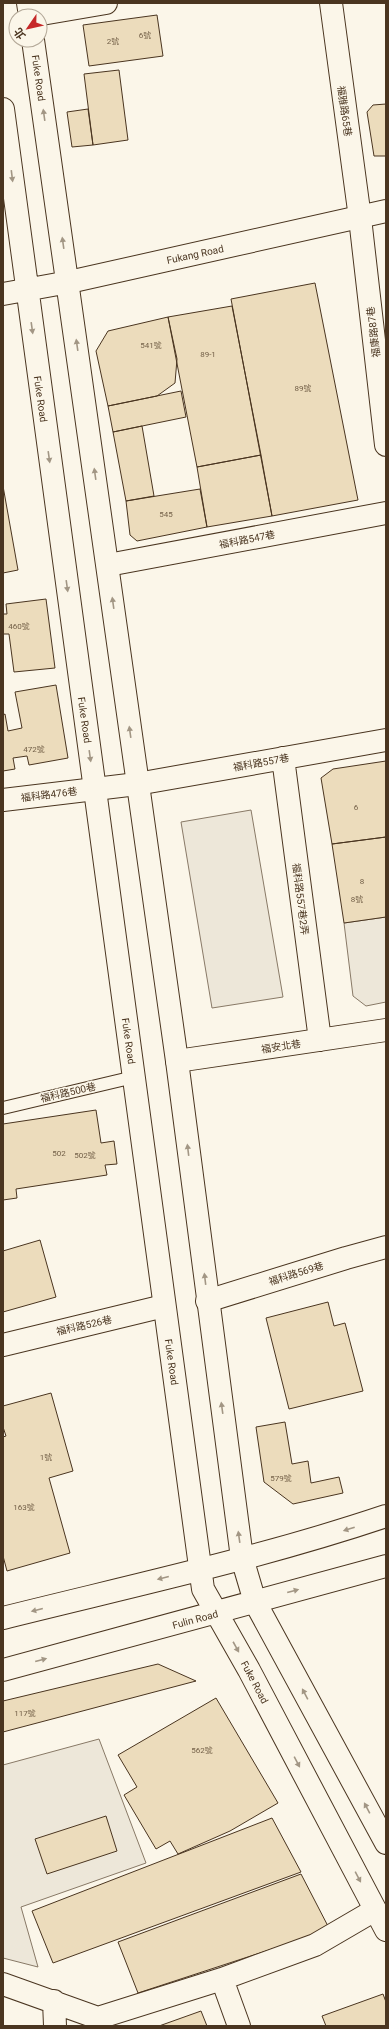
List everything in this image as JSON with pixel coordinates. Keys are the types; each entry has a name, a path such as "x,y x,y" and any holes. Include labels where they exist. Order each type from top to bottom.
{"street":[{"path":"48,13 106,3"},
{"name":"福雅路65巷","path":"331,3 360,218"},
{"name":"Fuke Road","path":"34,48 69,282 137,784 177,1061 207,1300 242,1558 256,1602 386,1843"},
{"name":"Fuke Road","path":"3,109 26,290 203,1589 249,1670 386,1930"},
{"name":"Fukang Road","path":"3,294 69,282 386,211"},
{"name":"福康路87巷","path":"360,218 386,445"},
{"name":"福科路547巷","path":"108,565 386,513"},
{"name":"福科路557巷","path":"94,789 137,784 386,740"},
{"name":"福科路557巷2弄","path":"283,758 320,1040"},
{"name":"福科路476巷","path":"3,800 94,789"},
{"name":"福安北巷","path":"177,1061 386,1030"},
{"name":"福科路569巷","path":"207,1300 386,1247"},
{"name":"福科路526巷","path":"3,1345 164,1306"},
{"path":"3,1618 242,1558 342,1531 386,1516"},
{"name":"Fulin Road","path":"3,1670 386,1566"},
{"path":"3,1984 98,2018 222,1979 315,1945 376,1910"},
{"path":"222,1979 239,2026"},
{"path":"54,2001 55,2026"}],"lane":[{"name":"福科路500巷","path":"3,1108 134,1077"}],"shaded area":[{"path":"251,810 283,997 212,1008 181,822"},
{"path":"386,917 386,1002 366,1006 353,996 344,923"},
{"path":"99,1739 146,1863 21,1907 38,1967 3,1958 3,1765"}],"building":[{"path":"157,15 163,56 89,66 83,25"},
{"path":"119,70 128,140 93,145 84,74"},
{"path":"386,104 386,156 374,156 367,112 373,105"},
{"path":"88,109 93,145 72,147 67,112"},
{"path":"315,283 358,500 272,516 231,299"},
{"path":"232,306 261,455 197,467 168,317"},
{"path":"168,317 177,359 175,383 157,396 108,406 96,351 108,331"},
{"path":"181,391 186,417 113,432 108,406"},
{"path":"142,426 154,496 126,501 113,432"},
{"path":"261,455 272,516 207,527 197,467"},
{"path":"3,486 18,570 3,573"},
{"path":"200,489 207,527 137,541 130,535 126,501"},
{"path":"46,599 55,668 14,672 9,634 3,634 3,614 7,614 6,604"},
{"path":"56,685 68,758 29,765 27,756 13,758 15,769 3,771 3,715 5,714 8,731 22,728 15,692"},
{"path":"386,761 386,837 332,844 321,778 333,769"},
{"path":"386,837 386,917 344,923 332,844"},
{"path":"96,1110 101,1143 114,1141 117,1164 105,1165 107,1175 16,1189 17,1198 3,1200 3,1124"},
{"path":"40,1240 56,1297 3,1312 3,1251"},
{"path":"328,1302 334,1326 345,1323 363,1391 289,1409 266,1318"},
{"path":"51,1393 73,1471 49,1478 70,1553 7,1571 3,1556 3,1437 6,1436 3,1427 3,1406"},
{"path":"285,1422 292,1464 308,1461 311,1483 339,1477 343,1493 293,1504 264,1482 256,1427"},
{"path":"158,1664 196,1681 3,1732 3,1701"},
{"path":"216,1698 278,1803 230,1831 178,1854 170,1841 156,1849 124,1795 137,1787 118,1755"},
{"path":"106,1816 117,1851 47,1874 35,1839"},
{"path":"272,1818 301,1872 53,1963 32,1911"},
{"path":"301,1874 330,1930 138,1993 118,1942"},
{"path":"383,1994 386,2002 386,2026 326,2026 322,2016"},
{"path":"201,2011 207,2026 159,2026"}]}
